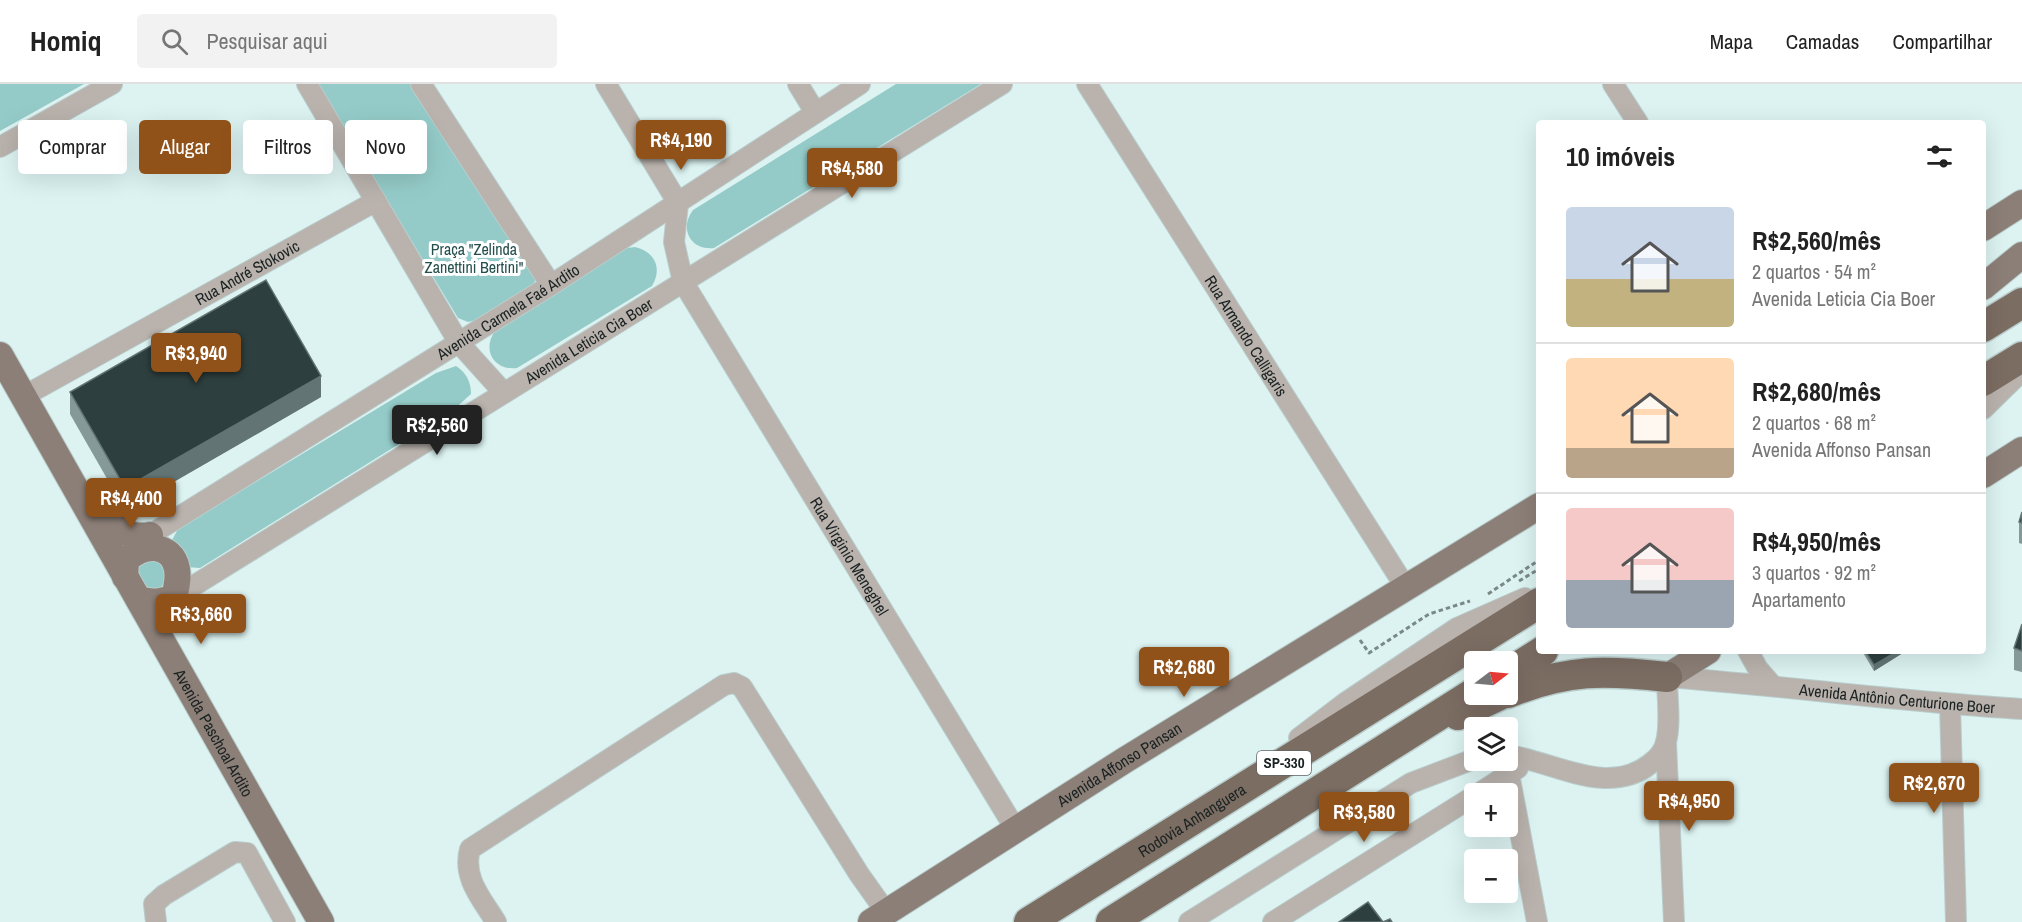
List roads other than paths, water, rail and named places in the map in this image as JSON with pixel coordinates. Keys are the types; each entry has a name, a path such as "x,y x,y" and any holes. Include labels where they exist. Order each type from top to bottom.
{"highway":[{"path":"1986,325 2022,303"},
{"path":"1986,379 2022,357"},
{"name":"Rodovia Anhanguera","path":"1029,922 1536,605"},
{"path":"1518,667 1538,654"},
{"path":"1518,690 1564,675 1609,671 1667,677"},
{"name":"SP-330","path":"1111,922 1464,699"},
{"path":"1325,785 1475,705"}],"main road":[{"path":"1986,226 2022,203"},
{"path":"1986,234 2022,217"},
{"path":"1986,285 2022,255"},
{"path":"1986,286 2022,265"},
{"name":"Avenida Paschoal Ardito","path":"0,355 321,922"},
{"path":"1986,473 2022,450"},
{"path":"75,487 88,494 117,528 149,541 173,559 178,576 170,617 187,667 189,690"},
{"name":"Avenida Affonso Pansan","path":"879,917 1534,510"},
{"path":"125,576 126,561 149,541"},
{"path":"139,600 156,602 174,598"},
{"path":"1667,677 1703,654"}],"street":[{"path":"0,147 112,84"},
{"path":"307,84 459,343 503,392"},
{"path":"422,84 551,285"},
{"path":"606,84 678,203"},
{"path":"798,84 815,112"},
{"name":"Avenida Carmela Faé Ardito","path":"149,541 551,285 860,84"},
{"name":"Avenida Leticia Cia Boer","path":"174,598 1002,84"},
{"name":"Rua Armando Calligaris","path":"1087,84 1406,588"},
{"path":"1612,84 1636,120"},
{"name":"Rua André Stokovic","path":"24,396 376,201"},
{"name":"Rua Virginio Meneghel","path":"678,203 674,242 683,282 1016,830"},
{"path":"1986,406 2022,371"},
{"path":"1260,778 1294,742 1346,703 1456,628 1536,594"},
{"path":"1750,654 1758,669 1772,685"},
{"path":"1667,677 1666,744 1674,922"},
{"name":"Avenida Antônio Centurione Boer","path":"1667,677 1772,685 1950,705 2022,709"},
{"path":"496,922 474,886 466,863 470,849 724,685 734,683 742,687 859,874 879,917"},
{"path":"1950,705 1956,922"},
{"path":"1518,763 1533,759 1593,778 1611,779 1628,776 1644,769 1658,758 1666,744"},
{"path":"1189,922 1411,783 1464,763"},
{"path":"1489,783 1502,771"},
{"path":"1509,771 1537,922"},
{"path":"1273,922 1464,803"},
{"path":"156,922 154,904 164,895 235,852 242,851 247,853 285,922"}],"park label":[{"name":"Praça \"Zelinda Zanettini Bertini\"","path":"474,258"}]}
